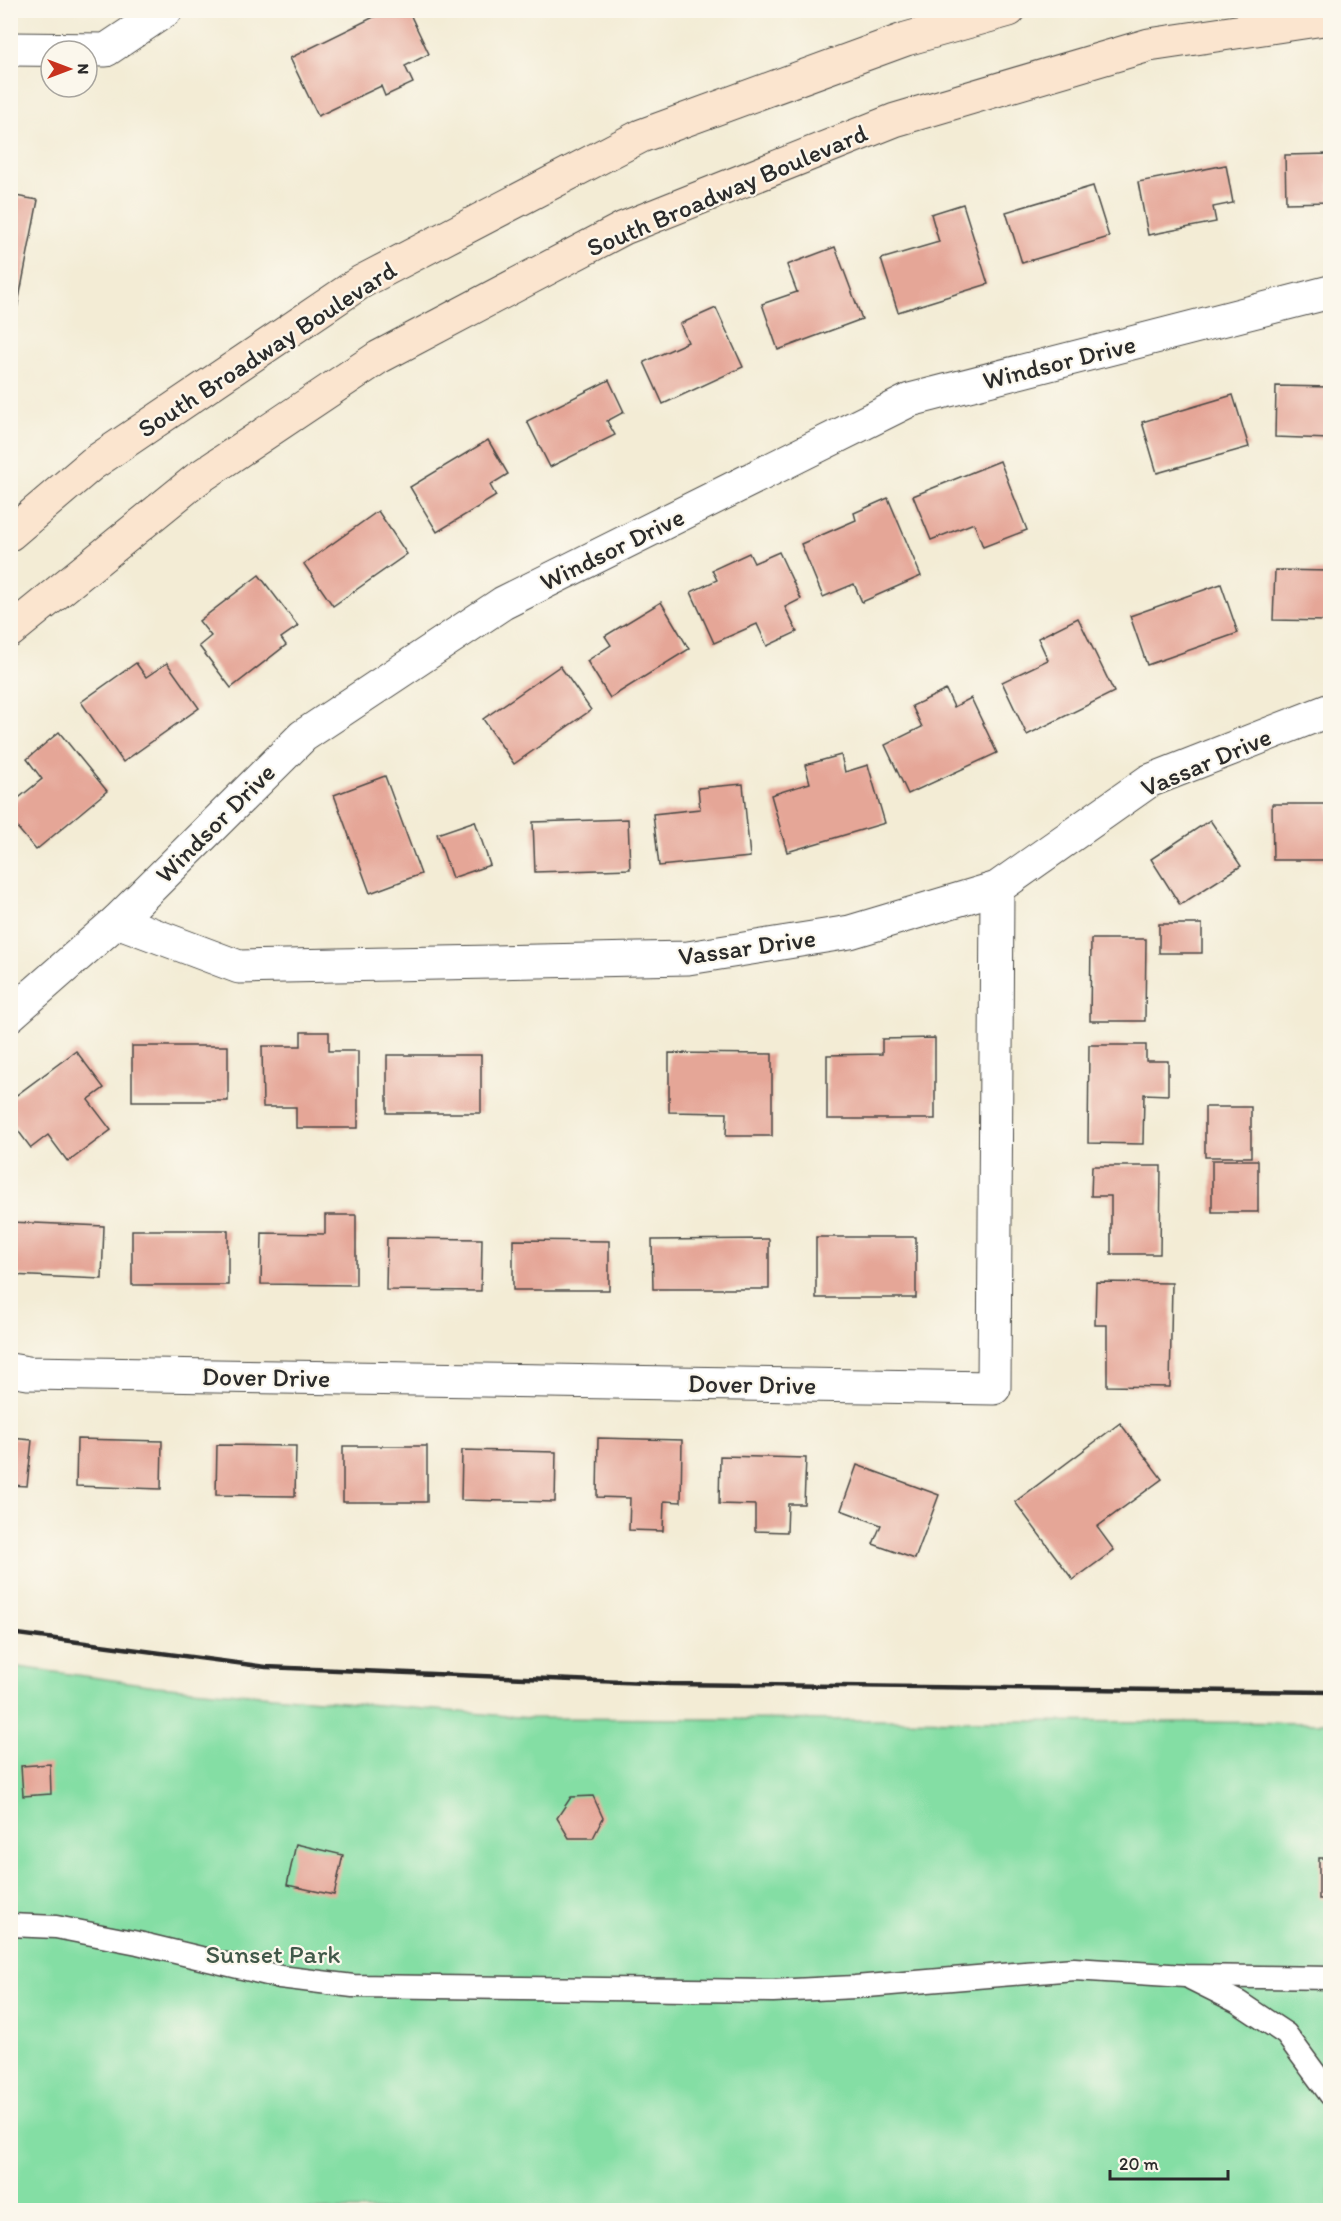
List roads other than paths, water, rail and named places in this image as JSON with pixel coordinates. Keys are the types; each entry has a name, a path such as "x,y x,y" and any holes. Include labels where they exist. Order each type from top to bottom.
{"main road":[{"name":"South Broadway Boulevard","path":"10,534 92,464 361,282 641,136 906,39 1010,10"},
{"name":"South Broadway Boulevard","path":"10,631 197,479 379,357 624,228 895,120 1149,45 1330,18"}],"street":[{"path":"10,49 106,51 166,10"},
{"name":"Windsor Drive","path":"10,1015 117,921 303,736 503,603 910,400 1330,292"},
{"name":"Vassar Drive","path":"117,921 239,967 688,958 850,932 997,888 1149,781 1330,710"},
{"name":"Dover Drive","path":"10,1370 40,1374 994,1388 997,888"}],"lane":[{"path":"10,1925 56,1927 138,1943 280,1977 353,1986 773,1990 855,1987 1074,1970 1185,1976 1330,1978"},
{"path":"1185,1976 1238,2002 1286,2034 1330,2094"}],"railway":[{"path":"10,1633 266,1667 670,1684 1330,1692"}],"park label":[{"name":"Sunset Park","path":"273,1954"}]}
